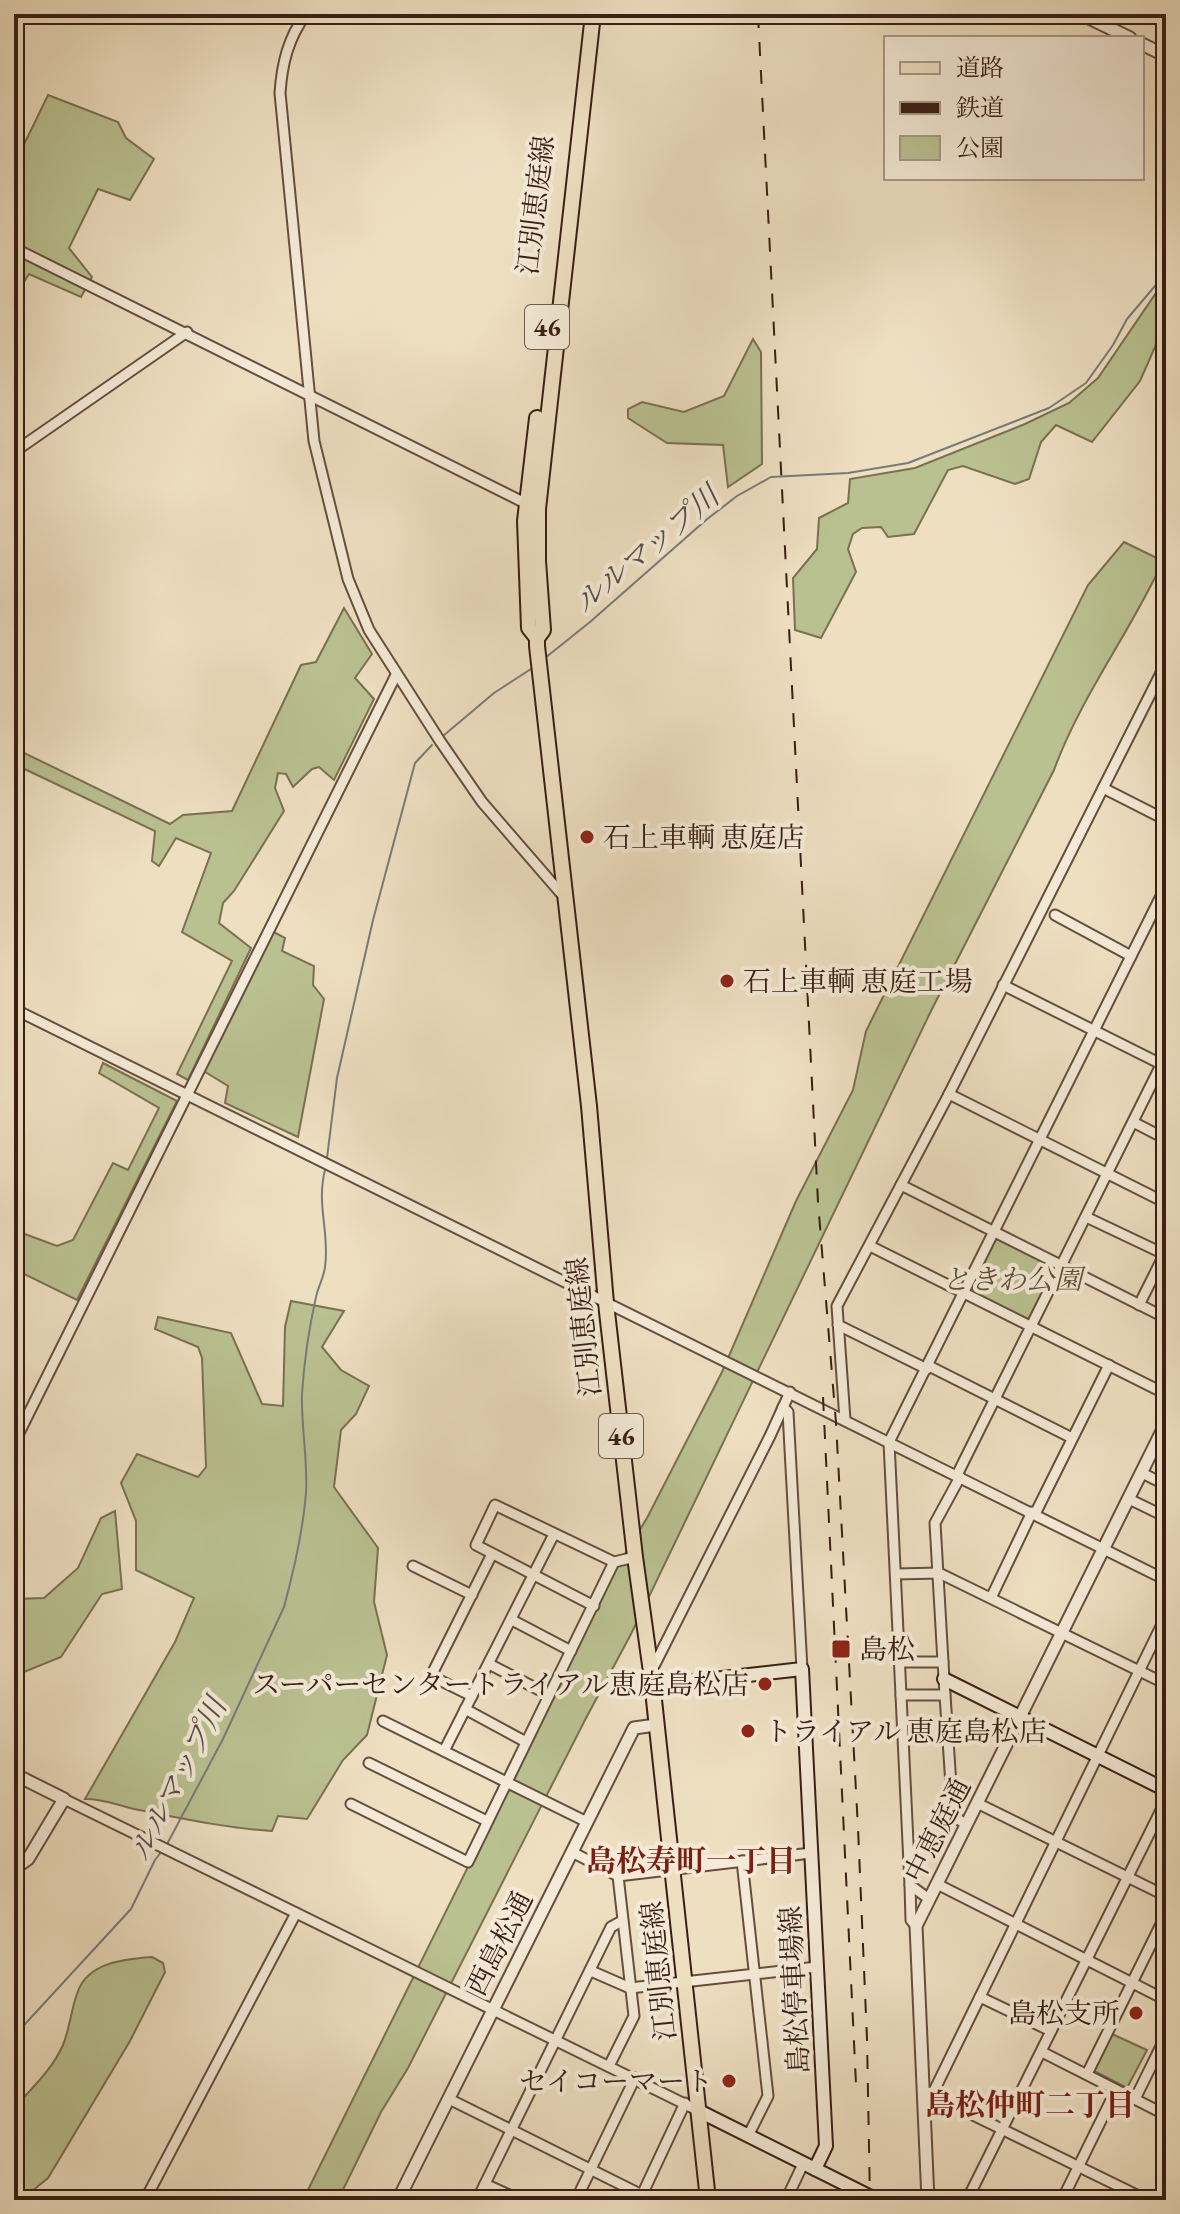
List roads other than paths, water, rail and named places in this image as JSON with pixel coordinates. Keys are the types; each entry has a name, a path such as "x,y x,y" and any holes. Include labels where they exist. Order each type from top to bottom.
{"main road":[{"name":"江別恵庭線","path":"532,506 583,14"},
{"name":"江別恵庭線","path":"593,14 525,548 529,628 537,642 589,1106 606,1303 652,1679 708,2200"},
{"path":"652,1679 802,1669"},
{"name":"島松停車場線","path":"802,1669 826,2146 809,2167"},
{"path":"944,1679 1166,1790"},
{"path":"699,2111 809,2167 851,2194 877,2200"},
{"path":"1162,2200 1166,2192"}],"street":[{"path":"306,14 296,27 282,65 280,93 310,394 322,481 348,579 369,630 396,675 482,802 566,899"},
{"path":"1081,14 1104,19 1127,36"},
{"path":"1144,45 1166,56"},
{"path":"14,248 532,506"},
{"path":"14,452 187,332"},
{"path":"845,1420 837,1306 949,1094 1166,663"},
{"path":"14,1443 396,675"},
{"path":"1103,788 1166,820"},
{"path":"916,1926 911,1920 889,1442 1131,956 1162,902 1166,886"},
{"path":"1055,915 1131,956"},
{"path":"966,1825 953,1815 935,1523 1165,1062 1094,1031 1003,985"},
{"path":"14,1009 1166,1580"},
{"path":"949,1094 1166,1203"},
{"path":"1133,1122 1166,1139"},
{"path":"901,1185 1166,1318"},
{"path":"1086,1217 1165,1252 1139,1305"},
{"path":"870,1246 1166,1394"},
{"path":"838,1325 1072,1438"},
{"path":"991,1598 1109,1365"},
{"path":"652,1679 790,1392"},
{"path":"783,1407 788,1412 802,1669"},
{"name":"中恵庭通","path":"928,2200 927,2095 916,1926 1166,1423"},
{"path":"1142,1473 1166,1485"},
{"path":"1129,1499 1166,1517"},
{"path":"594,1606 476,1545 495,1505 614,1562 635,1557"},
{"path":"444,1751 554,1534"},
{"path":"472,1696 431,1676 492,1554"},
{"path":"351,1804 468,1862 614,1562"},
{"path":"413,1566 472,1595"},
{"path":"896,1574 939,1573 1166,1684"},
{"path":"1147,2200 927,2095 980,1997 1166,1616"},
{"path":"512,1620 571,1651"},
{"path":"900,1662 943,1662"},
{"path":"489,1664 549,1695"},
{"path":"901,1695 945,1695"},
{"path":"465,1709 526,1742"},
{"path":"383,1721 587,1822"},
{"name":"西島松通","path":"398,2200 634,1728 656,1725"},
{"path":"369,1763 487,1821"},
{"path":"14,1774 699,2111"},
{"path":"14,1869 28,1859 64,1799"},
{"path":"967,2200 1166,1800"},
{"path":"977,1803 1166,1896"},
{"path":"572,1852 618,1876 811,1853"},
{"path":"742,1861 768,2096 748,2136"},
{"path":"609,2066 634,2016 618,1876"},
{"path":"937,1884 1163,1998 1166,1982"},
{"path":"910,1885 929,1899"},
{"path":"145,2200 296,1913"},
{"path":"1087,2074 1166,1914"},
{"path":"477,2200 611,1927 622,1921"},
{"path":"591,1971 630,1988 817,1967"},
{"path":"980,1997 1051,2031"},
{"path":"1135,2099 1166,2036"},
{"path":"1042,2052 1166,2115"},
{"path":"576,2200 635,2078"},
{"path":"1062,2200 1116,2090"},
{"path":"449,2099 641,2197 685,2103"},
{"path":"786,2200 809,2167"},
{"path":"485,2184 520,2200"}],"waterway":[{"name":"ルルマップ川","path":"545,658 706,520 737,496 771,477 848,473 908,463 1049,408 1086,383 1127,319 1166,273"},
{"name":"ルルマップ川","path":"443,736 494,693 534,667"},
{"name":"ルルマップ川","path":"327,1158 337,1078 373,920 415,763 432,745"},
{"name":"ルルマップ川","path":"166,1846 223,1739 284,1607 291,1579 306,1493 302,1406 304,1370 326,1255 322,1195 325,1170"},
{"name":"ルルマップ川","path":"14,2036 131,1909 162,1851"}],"railway":[{"path":"758,14 818,1202 836,1423 858,1828 870,2200"},
{"path":"823,1397 856,2084"}],"place":[{"name":"石上車輌 恵庭店","path":"587,837"},
{"name":"石上車輌 恵庭工場","path":"727,981"},
{"name":"島松","path":"841,1649"},
{"name":"スーパーセンタートライアル恵庭島松店","path":"765,1684"},
{"name":"トライアル 恵庭島松店","path":"748,1731"},
{"name":"島松支所","path":"1136,2013"},
{"name":"セイコーマート","path":"729,2081"}],"district":[{"name":"島松寿町一丁目","path":"691,1860"},
{"name":"島松仲町二丁目","path":"1030,2104"}],"park label":[{"name":"ときわ公園","path":"1012,1279"}]}
